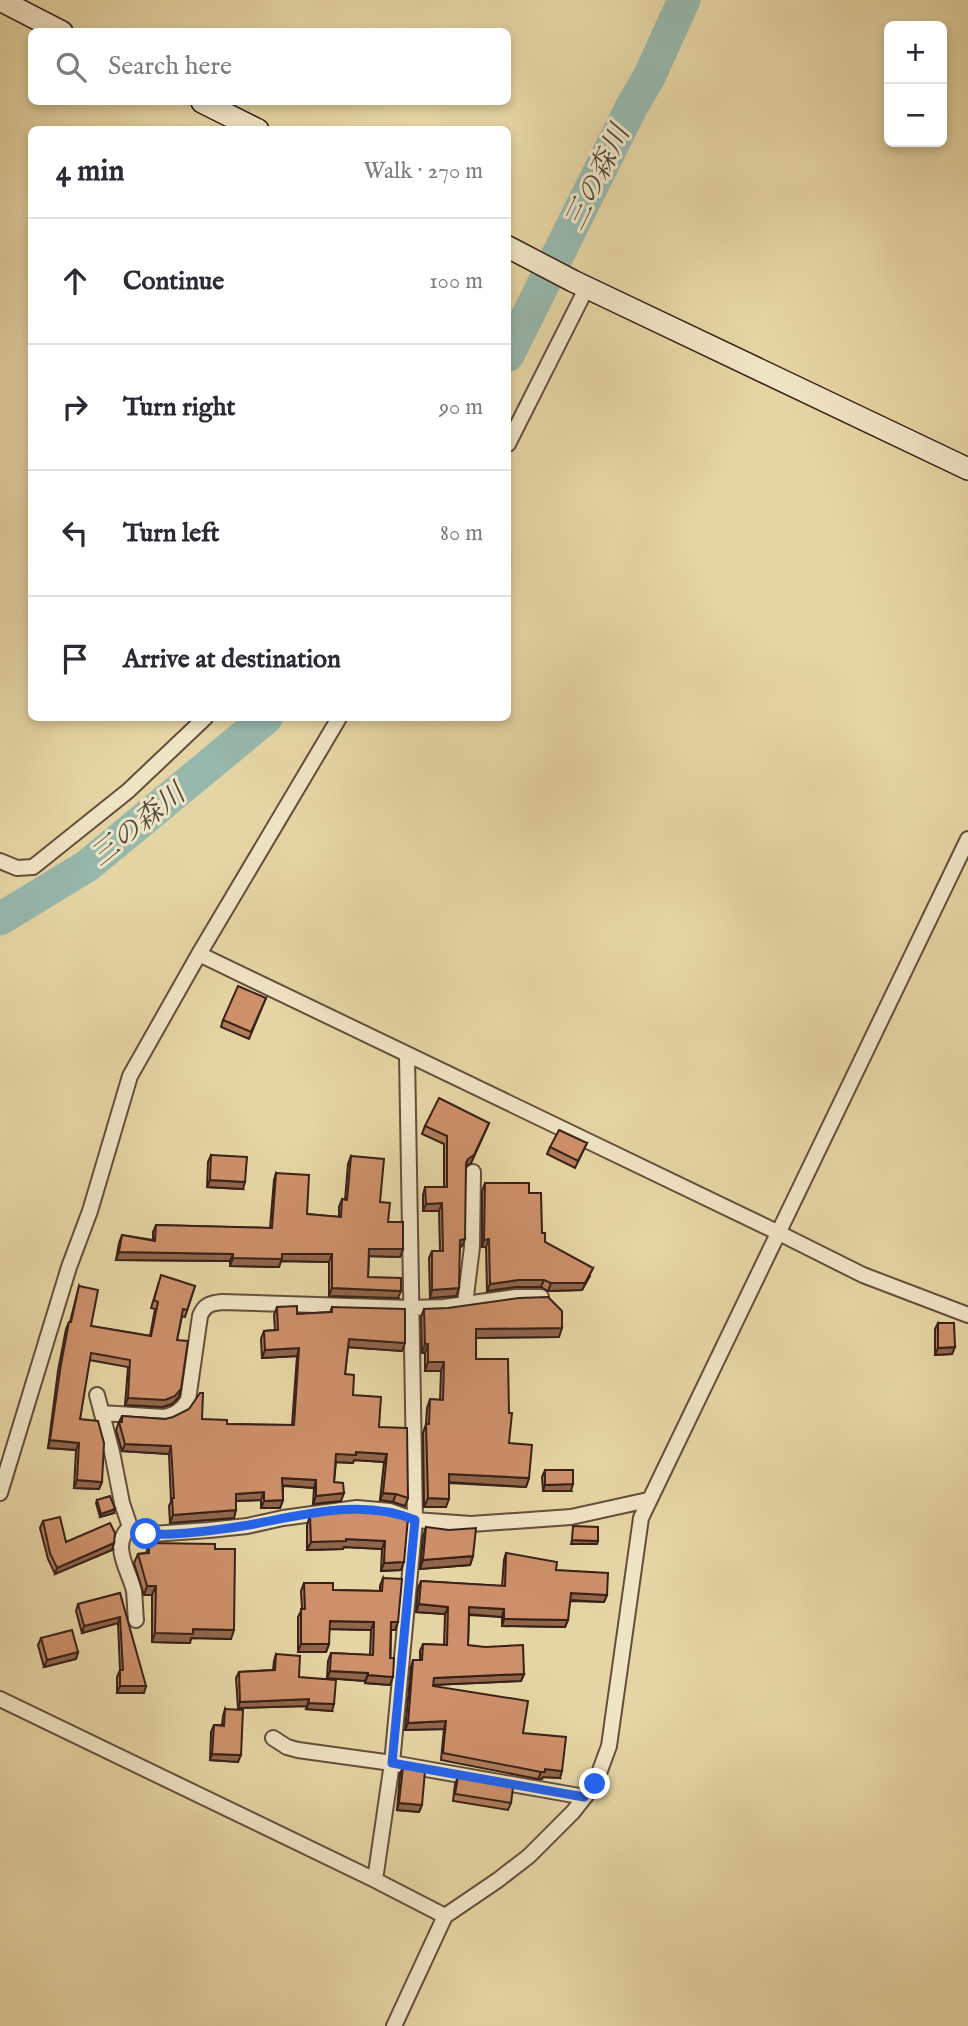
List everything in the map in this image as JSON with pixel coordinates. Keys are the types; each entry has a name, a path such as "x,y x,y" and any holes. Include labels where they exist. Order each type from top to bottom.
{"street":[{"path":"0,0 54,28"},
{"path":"208,105 250,126"},
{"path":"512,251 968,469"},
{"path":"511,437 580,284"},
{"path":"0,861 17,868 33,867 128,791 202,721"},
{"path":"0,1493 130,1076 337,721"},
{"path":"394,2026 445,1916 529,1856 554,1832 595,1784 609,1746 640,1518 968,839"},
{"path":"199,954 863,1275 968,1315"},
{"path":"375,1880 392,1763 415,1520 407,1055"},
{"path":"465,1304 472,1247 473,1172"},
{"path":"102,1413 163,1417 173,1415 184,1407 188,1399 200,1316 211,1303 411,1308 516,1297 541,1297"},
{"path":"97,1395 130,1527 146,1534 209,1530 357,1508 390,1511 415,1520 471,1524 571,1517 648,1500"},
{"path":"130,1527 121,1541 122,1558 134,1591 136,1620"},
{"path":"0,1699 445,1916"},
{"path":"273,1738 298,1750 392,1763 584,1797"}],"building":[{"path":"238,986 266,998 251,1032 223,1020"},
{"path":"439,1098 489,1123 474,1155 466,1163 465,1239 460,1240 459,1288 432,1290 432,1251 443,1251 442,1203 426,1204 425,1187 447,1187 447,1136 425,1126"},
{"path":"559,1130 587,1143 578,1161 550,1147"},
{"path":"211,1155 247,1157 245,1182 210,1180"},
{"path":"351,1156 384,1159 380,1202 390,1203 388,1222 403,1222 403,1249 369,1249 368,1277 401,1278 401,1291 332,1288 332,1254 282,1254 282,1259 233,1258 233,1254 119,1252 122,1235 155,1241 156,1225 272,1228 276,1173 309,1175 307,1214 341,1217 342,1199 347,1200"},
{"path":"485,1183 529,1183 529,1193 541,1193 542,1233 545,1233 545,1242 593,1268 585,1283 518,1280 490,1284 489,1239 484,1240"},
{"path":"161,1275 195,1286 187,1310 183,1309 177,1340 188,1341 181,1389 175,1396 165,1400 128,1398 130,1360 91,1353 80,1419 98,1421 104,1443 102,1482 77,1480 79,1443 50,1440 61,1364 79,1286 98,1290 91,1326 151,1336 158,1302 154,1300"},
{"path":"548,1297 562,1311 562,1328 476,1329 476,1359 508,1359 509,1413 512,1413 509,1443 532,1445 529,1478 449,1474 449,1499 428,1498 426,1424 429,1424 430,1399 443,1400 444,1362 428,1362 424,1309"},
{"path":"297,1306 297,1314 332,1312 332,1307 405,1309 405,1343 349,1339 345,1374 354,1375 353,1395 381,1397 379,1427 407,1428 408,1498 383,1493 387,1454 356,1452 356,1455 336,1454 334,1482 343,1483 344,1493 316,1496 316,1480 282,1478 283,1500 264,1501 264,1492 236,1494 236,1510 173,1515 171,1446 125,1444 119,1422 122,1422 122,1416 165,1419 173,1417 189,1409 200,1393 203,1393 202,1419 227,1420 227,1424 294,1425 299,1348 265,1350 264,1331 278,1330 277,1307"},
{"path":"938,1323 954,1323 955,1347 938,1348"},
{"path":"545,1470 573,1470 573,1484 545,1485"},
{"path":"110,1496 115,1509 101,1514 97,1500"},
{"path":"360,1509 391,1512 408,1518 404,1562 384,1563 385,1541 346,1539 311,1542 310,1516"},
{"path":"60,1517 66,1542 110,1523 115,1533 114,1543 57,1568 50,1553 43,1521"},
{"path":"573,1526 598,1527 598,1541 572,1540"},
{"path":"426,1527 449,1530 476,1528 473,1556 423,1560"},
{"path":"149,1543 215,1544 215,1549 235,1549 234,1630 193,1629 193,1634 155,1633 156,1586 147,1586 138,1554 149,1553"},
{"path":"506,1553 557,1562 556,1570 608,1573 607,1595 571,1593 568,1620 504,1619 504,1609 469,1607 468,1645 523,1645 524,1674 434,1678 433,1686 528,1701 523,1733 566,1737 562,1771 545,1769 545,1772 541,1772 443,1753 446,1721 408,1723 413,1660 422,1660 423,1644 447,1645 448,1607 419,1604 421,1581 505,1586"},
{"path":"383,1578 402,1579 398,1622 391,1622 390,1658 394,1658 393,1677 330,1671 331,1653 373,1655 374,1622 330,1621 329,1644 301,1644 301,1609 305,1609 304,1583 333,1583 333,1590 382,1591"},
{"path":"120,1593 146,1686 120,1686 120,1670 123,1670 120,1617 84,1626 78,1604"},
{"path":"72,1630 78,1652 47,1660 41,1638"},
{"path":"276,1654 300,1656 299,1677 336,1680 334,1704 309,1703 309,1699 240,1702 239,1672 275,1670"},
{"path":"225,1709 243,1710 241,1755 212,1754 214,1725 224,1726"},
{"path":"403,1767 425,1771 422,1805 399,1803"},
{"path":"458,1777 513,1787 511,1803 455,1794"}],"waterway":[{"name":"三の森川","path":"511,349 649,77 684,0"},
{"name":"三の森川","path":"0,919 87,866 262,721"}],"route":[{"path":"146,1534 209,1530 357,1508 390,1511 415,1520 392,1763 584,1797 595,1784"}]}
